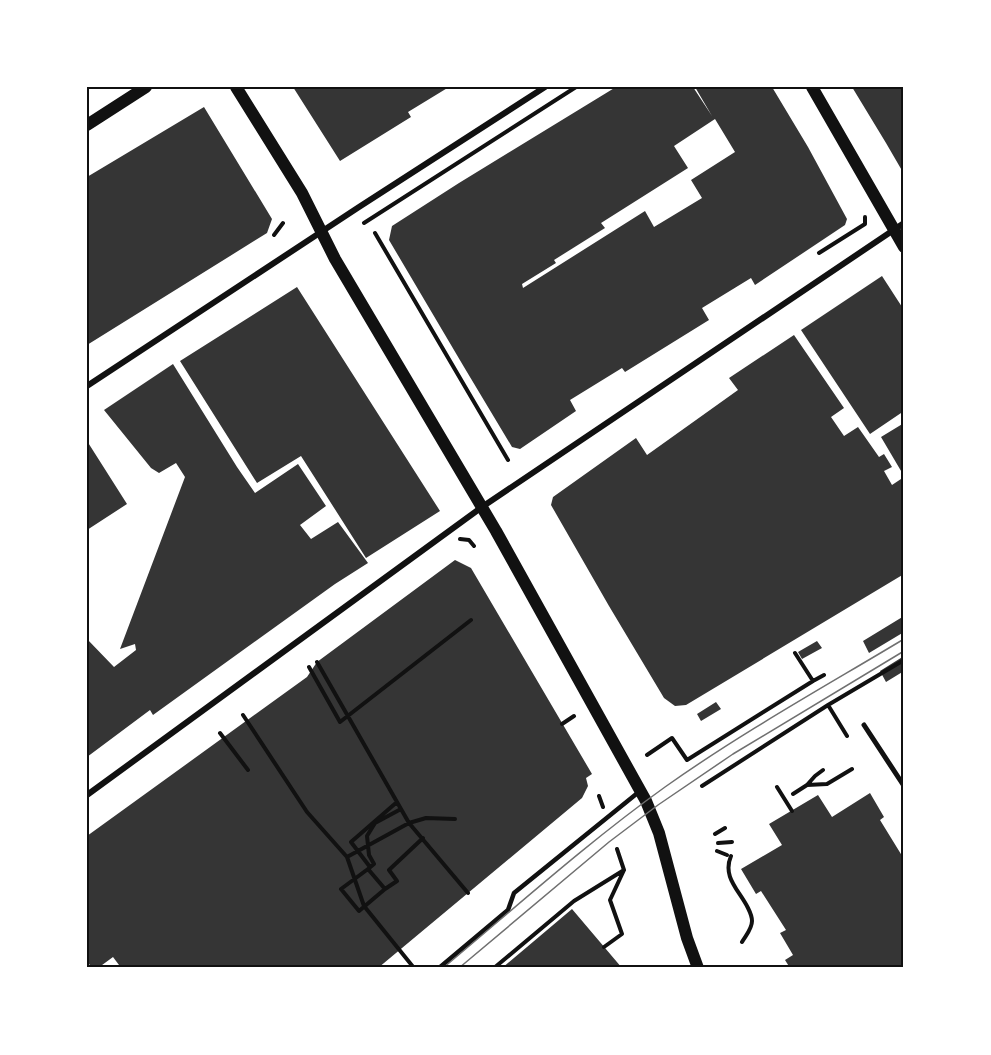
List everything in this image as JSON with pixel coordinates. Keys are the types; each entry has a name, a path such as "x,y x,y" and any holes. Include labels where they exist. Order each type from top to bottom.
{"main road":[{"path":"87,125 146,87"},
{"path":"236,87 302,193 341,270 482,507 641,790 659,833 695,967"},
{"path":"812,87 899,226 904,247"}],"street":[{"path":"87,386 545,87"},
{"path":"87,795 482,507 899,226"},
{"path":"864,725 904,786"}],"lane":[{"path":"439,968 508,910 514,892 641,790"}],"path":[{"path":"377,214 576,87"},
{"path":"819,253 865,224 865,217"},
{"path":"274,235 283,224"},
{"path":"375,233 508,460"},
{"path":"460,539 469,540 474,546"},
{"path":"340,722 471,621"},
{"path":"795,653 813,681"},
{"path":"702,786 828,705 904,660"},
{"path":"317,662 409,824 468,893"},
{"path":"309,667 340,722"},
{"path":"647,754 672,738 687,760 824,675"},
{"path":"828,705 847,736"},
{"path":"243,716 307,812 347,857 364,906 414,968"},
{"path":"340,722 348,716"},
{"path":"562,724 574,716"},
{"path":"220,733 248,770"},
{"path":"807,785 827,784 852,769"},
{"path":"793,794 823,770"},
{"path":"777,787 792,811"},
{"path":"599,796 603,807"},
{"path":"385,889 351,842 397,802"},
{"path":"401,809 375,823 366,836 369,855 374,864 341,889 359,911 397,881 389,870 423,838"},
{"path":"347,857 409,824 426,818 455,819"},
{"path":"716,834 725,828"},
{"path":"718,843 732,842"},
{"path":"604,947 622,934 610,900 624,870 617,849"},
{"path":"717,851 729,855 728,871 731,880 753,918 751,928 742,942"},
{"path":"494,968 574,901 624,870"}],"building":[{"path":"293,87 449,87 408,112 411,117 340,161"},
{"path":"616,87 693,87 712,116 695,87 772,87 847,219 845,225 755,285 751,278 702,308 709,320 625,372 622,368 570,400 576,411 520,449 512,447 389,240 392,226","holes":["715,119 735,152 691,180 702,198 654,227 645,211 523,288 522,284 556,263 554,260 605,228 601,223 688,168 674,146"]},
{"path":"852,87 904,87 904,174 886,143"},
{"path":"204,107 272,219 267,233 87,345 87,177"},
{"path":"882,276 904,310 904,411 870,434 801,330"},
{"path":"297,287 440,511 366,558 301,456 257,483 180,361"},
{"path":"794,335 844,408 831,417 844,436 858,427 879,457 884,454 892,467 884,471 892,485 904,477 904,574 686,705 675,706 664,698 609,606 551,505 553,497 636,438 647,455 738,390 729,378"},
{"path":"173,364 255,493 298,464 326,506 300,525 311,539 338,522 368,563 335,584 153,715 150,710 87,757 87,639 114,667 136,650 135,644 120,649 185,477 176,463 159,473 151,468 104,410"},
{"path":"904,423 904,476 881,437"},
{"path":"87,441 127,504 87,530"},
{"path":"455,560 471,568 592,774 586,778 588,786 582,798 378,968 114,968 119,965 113,957 98,968 93,968 87,962 87,836 307,677 317,662"},
{"path":"904,616 904,632 869,653 863,641"},
{"path":"817,641 822,648 802,659 798,652"},
{"path":"904,656 904,671 886,682 880,671"},
{"path":"716,702 721,709 701,721 697,714"},
{"path":"870,793 884,817 880,820 904,859 904,968 790,968 785,960 793,955 780,933 786,930 761,891 756,894 741,869 782,845 769,824 818,795 832,817"},
{"path":"572,909 622,968 502,968 527,947"}],"tram line":[{"path":"443,968 580,853 665,787 753,729 904,639"},
{"path":"459,968 609,842 658,805 733,754 904,651"}]}
